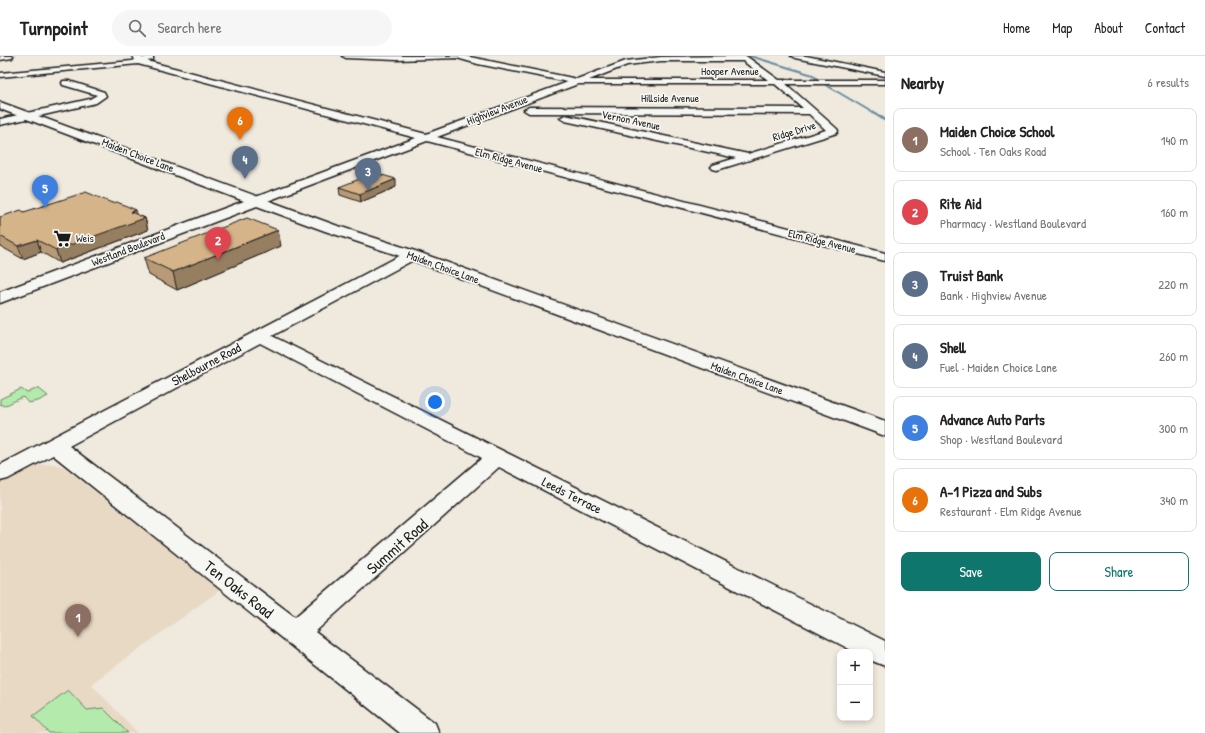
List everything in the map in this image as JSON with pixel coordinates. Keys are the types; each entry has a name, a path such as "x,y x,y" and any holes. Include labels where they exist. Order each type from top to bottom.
{"street":[{"path":"0,57 10,56"},
{"path":"0,75 157,56"},
{"name":"Hooper Avenue","path":"346,56 392,58 457,56 478,62 577,81 885,82"},
{"path":"795,56 885,74"},
{"name":"Highview Avenue","path":"257,200 626,63 643,60 743,57"},
{"name":"Ridge Drive","path":"717,167 833,131 778,82 743,57"},
{"name":"Elm Ridge Avenue","path":"138,58 423,138 885,257"},
{"path":"0,127 93,101 102,96 101,94 66,83"},
{"name":"Maiden Choice Lane","path":"0,105 330,228 412,255 885,429"},
{"name":"Vernon Avenue","path":"509,106 748,157"},
{"name":"Hillside Avenue","path":"529,110 812,111"},
{"path":"0,122 34,117"},
{"name":"Westland Boulevard","path":"0,298 257,200"},
{"name":"Shelbourne Road","path":"0,474 412,255"},
{"name":"Leeds Terrace","path":"259,336 885,654"},
{"name":"Ten Oaks Road","path":"54,445 424,733"},
{"name":"Summit Road","path":"296,634 496,457"}],"shaded area":[{"path":"54,464 64,467 220,590 91,684 138,733 0,733 0,482 34,465"}],"green space":[{"path":"38,388 48,396 38,401 28,403 23,397 4,406 0,404 0,399 21,389 27,393"},
{"path":"68,690 87,710 103,708 128,733 49,733 33,716"}],"building":[{"path":"375,173 396,179 360,194 339,187"},
{"name":"Weis","path":"86,192 112,203 117,202 136,210 131,212 145,218 56,250 37,240 18,246 0,236 0,217 21,210 24,212"},
{"path":"247,218 278,230 173,272 144,258"}],"waterway":[{"path":"750,56 813,75 817,79"},
{"path":"826,85 875,114"},
{"path":"874,113 885,120"}],"place":[{"name":"A-1 Pizza and Subs","path":"240,140"},
{"name":"Shell","path":"245,179"},
{"name":"Truist Bank","path":"368,191"},
{"name":"Advance Auto Parts","path":"45,208"},
{"name":"Weis","path":"63,238"},
{"name":"Rite Aid","path":"218,260"},
{"name":"Maiden Choice School","path":"78,637"}]}
